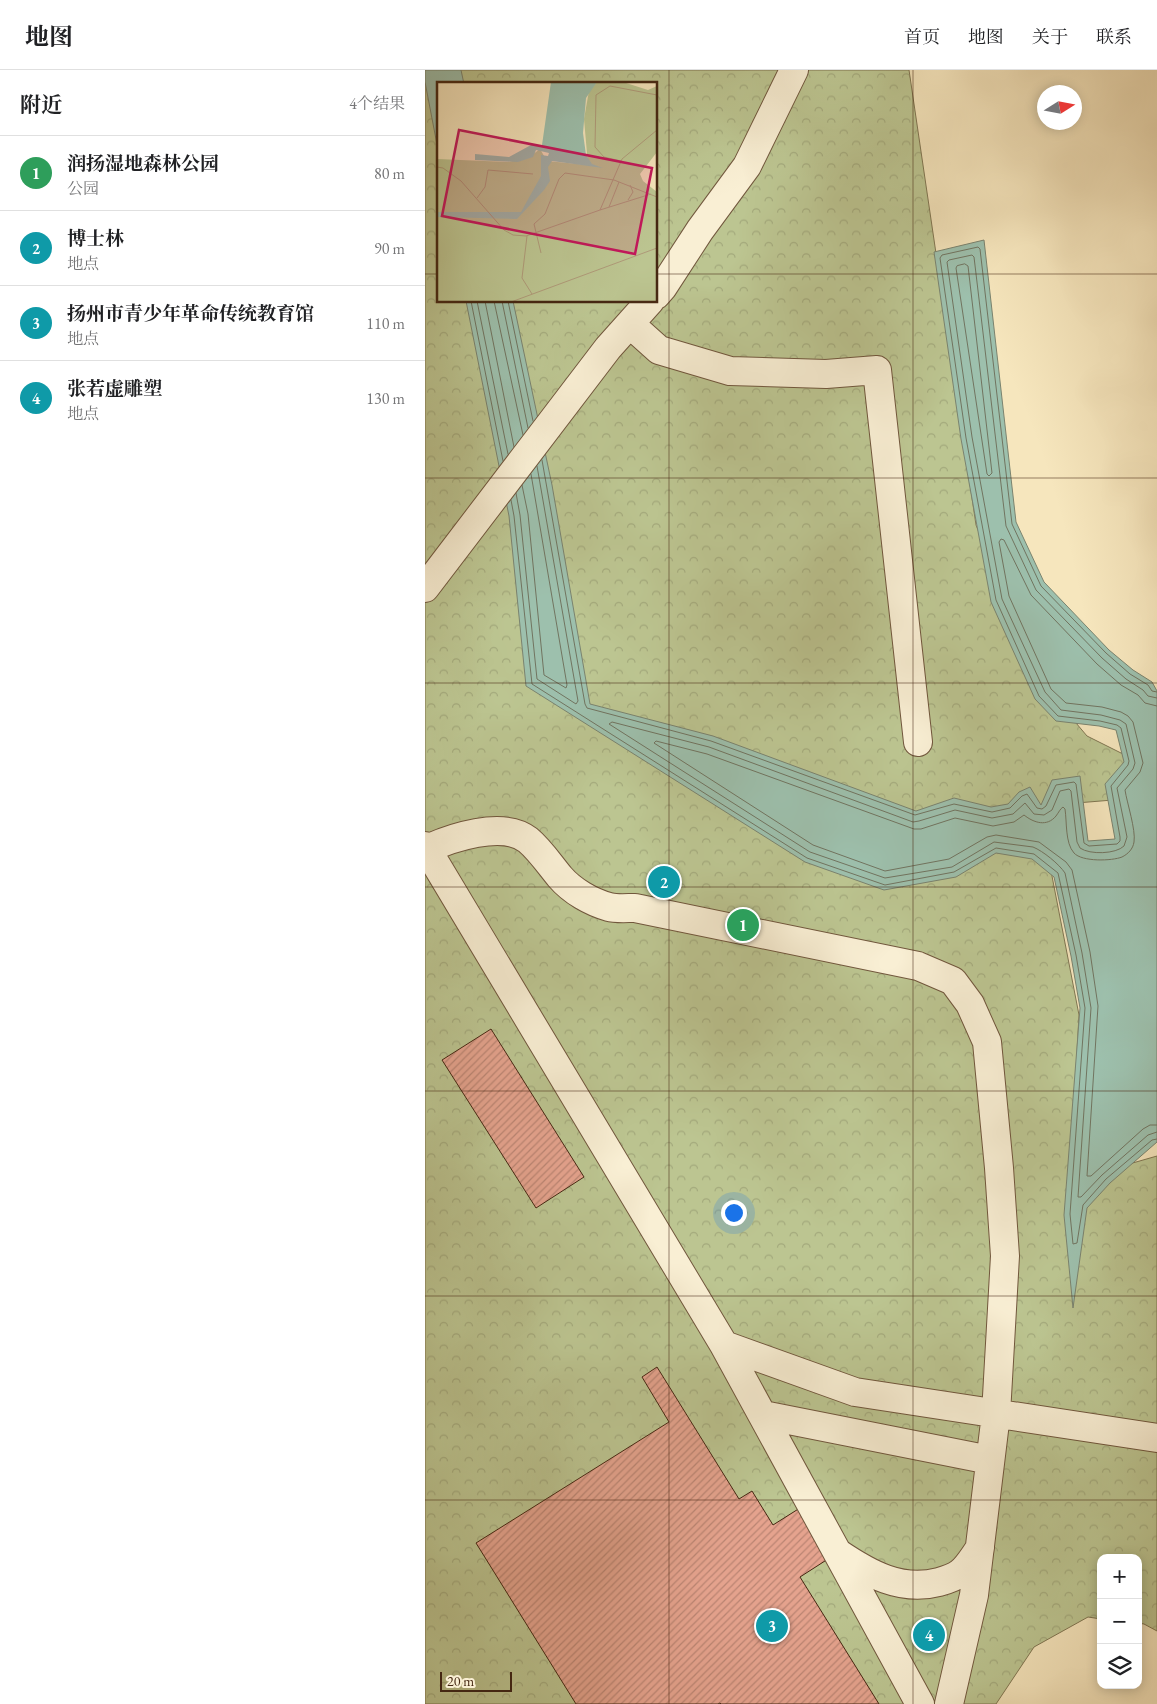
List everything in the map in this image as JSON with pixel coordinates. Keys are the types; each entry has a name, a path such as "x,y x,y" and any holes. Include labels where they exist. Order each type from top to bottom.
{"lane":[{"path":"657,294 700,230 747,166 794,70"},
{"path":"425,588 608,348 649,302"},
{"path":"630,324 659,350 730,371 826,374 877,370 918,742"},
{"path":"920,1704 725,1345 425,849 468,834 508,831 527,839 551,864 561,878 583,896 610,908 635,908 918,966 953,981 970,1004 987,1042 1005,1256 996,1414 974,1595 949,1704"},
{"path":"725,1345 855,1392 1157,1438"},
{"path":"763,1415 990,1460"},
{"path":"838,1553 857,1566 883,1579 903,1584 928,1585 960,1573 979,1548"}],"green space":[{"path":"425,70 909,70 976,525 1038,678 1087,736 1131,758 1113,800 1064,804 1044,835 1079,1015 1070,1181 1157,1156 1157,1631 1142,1624 1142,1554 1097,1554 1097,1618 1088,1617 1034,1647 996,1704 425,1704"}],"water":[{"path":"425,70 461,70 464,82 437,82 437,145 425,82"},
{"path":"984,240 1016,522 1044,582 1109,650 1133,670 1152,682 1157,691 1157,1142 1110,1183 1087,1208 1073,1308 1064,1215 1080,1008 1054,877 1032,859 996,853 956,877 884,890 805,862 526,686 509,516 466,302 513,302 552,485 590,704 713,736 916,811 954,798 991,807 1008,804 1019,792 1030,787 1041,805 1052,780 1080,776 1088,841 1115,839 1105,784 1124,762 1116,730 1056,721 1035,699 991,602 961,439 934,252"}],"building":[{"path":"491,1029 584,1177 536,1208 442,1060"},
{"path":"657,1367 739,1499 752,1491 773,1525 811,1501 842,1550 800,1577 879,1704 576,1704 476,1543 669,1422 642,1377"}],"place":[{"name":"博士林","path":"664,882"},
{"name":"润扬湿地森林公园","path":"743,925"},
{"name":"扬州市青少年革命传统教育馆","path":"772,1626"},
{"name":"张若虚雕塑","path":"929,1635"}]}
